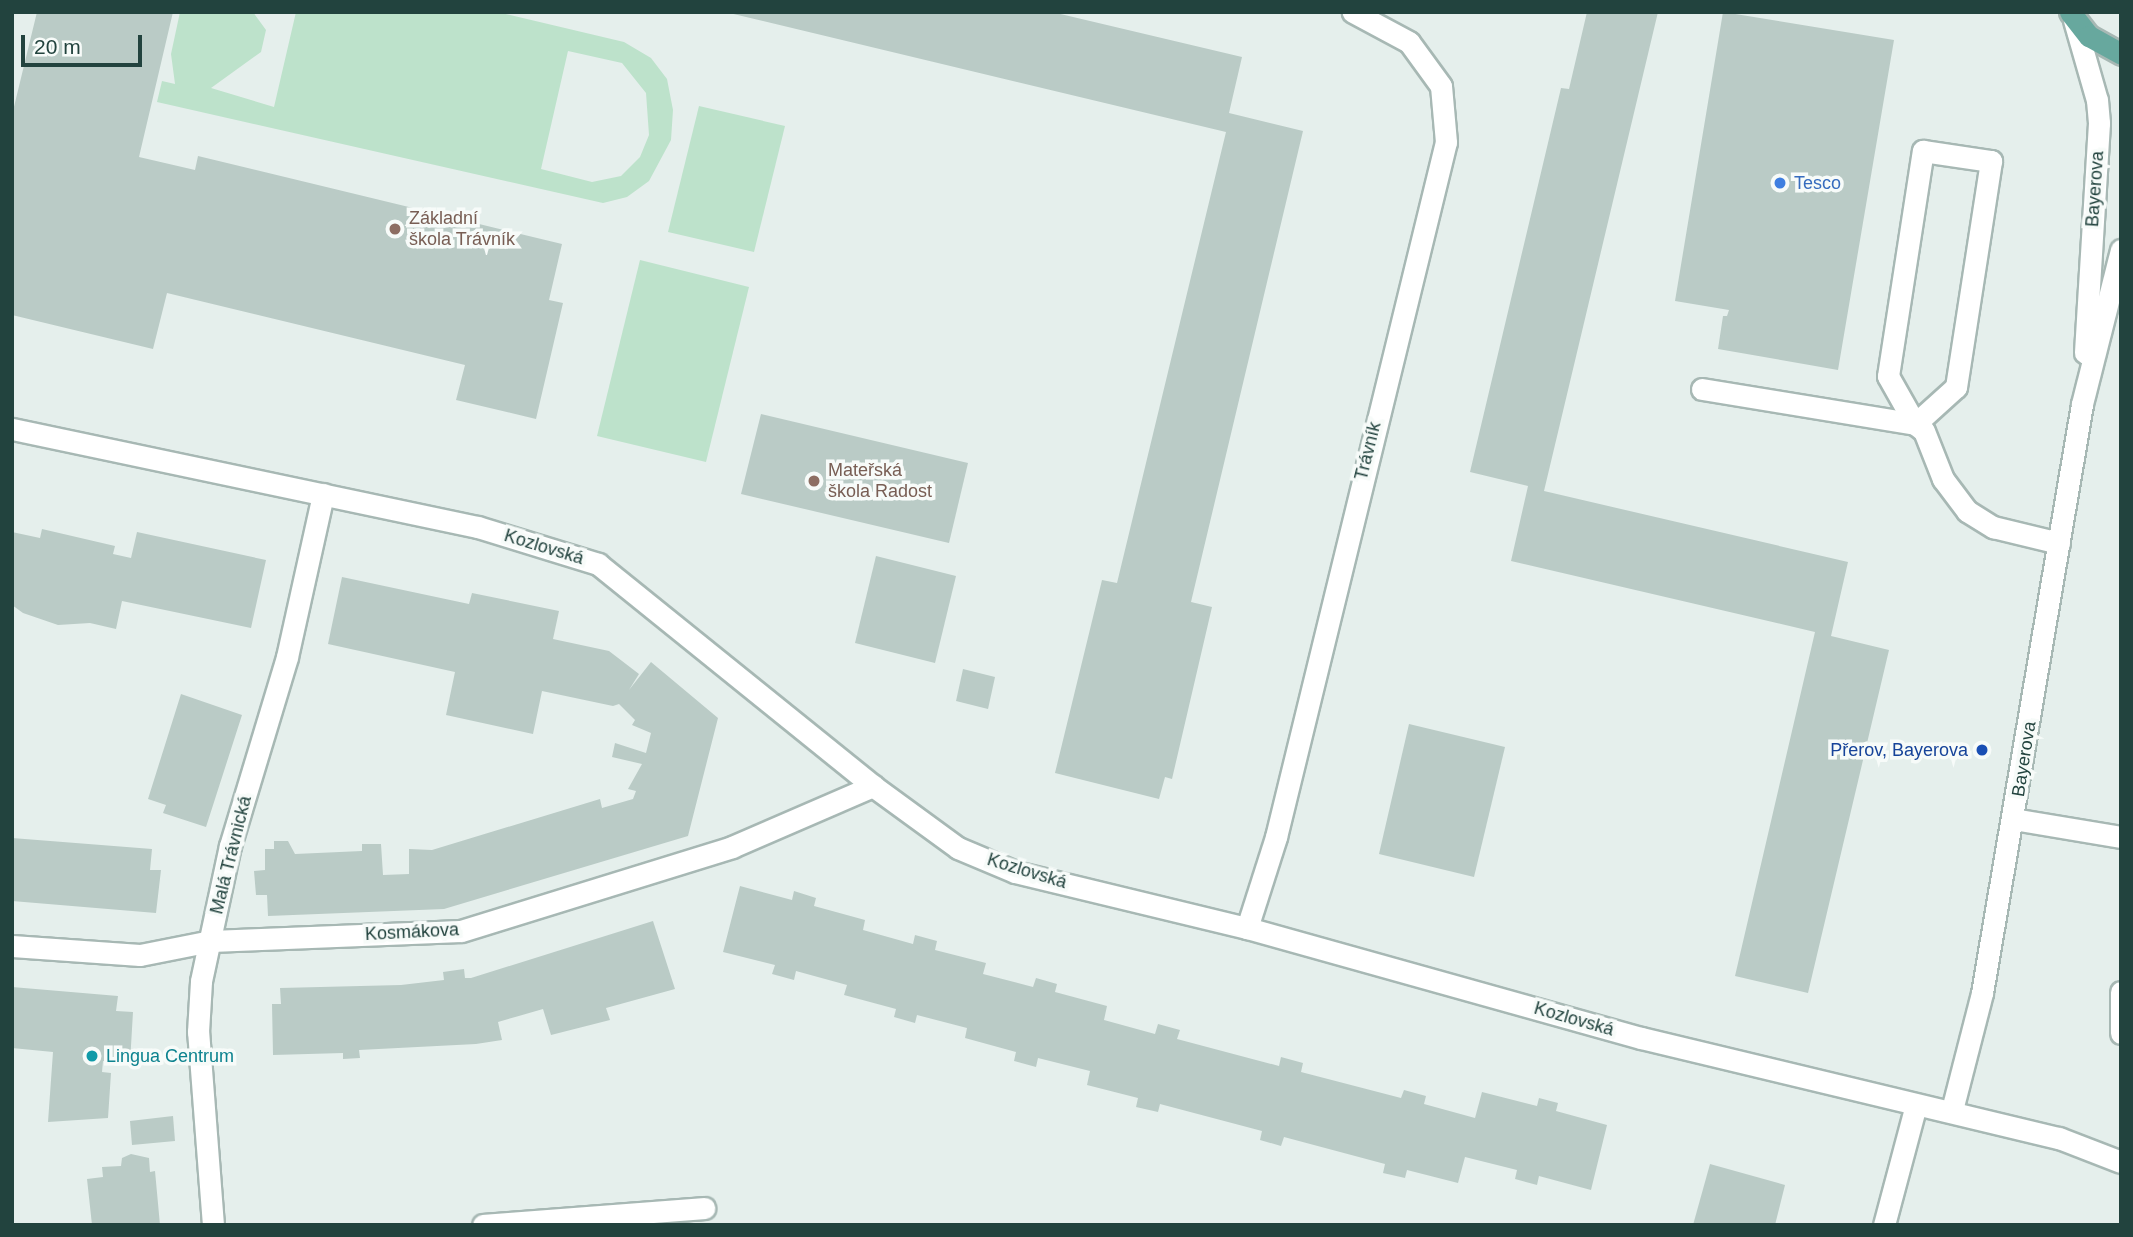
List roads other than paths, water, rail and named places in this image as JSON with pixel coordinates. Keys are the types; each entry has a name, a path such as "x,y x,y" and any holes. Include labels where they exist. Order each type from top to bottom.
{"main road":[{"path":"2072,16 2089,36 2121,54"}],"street":[{"name":"Trávník","path":"1247,928 1276,837 1446,142 1441,86 1409,42 1353,12"},
{"name":"Bayerova","path":"2072,16 2097,100 2099,123 2082,404"},
{"path":"1915,424 1956,387 1991,161 1923,150 1888,376 1915,424 1924,431 1943,479 1967,511 1993,527 2059,543"},
{"name":"Bayerova","path":"1952,1110 1982,993 2014,819 2082,404 2121,250"},
{"path":"1702,389 1915,424"},
{"name":"Kozlovská","path":"12,429 478,527 598,564 873,786 958,848 1015,872 1247,928 1641,1038 1916,1105 1952,1110 2059,1138 2121,1161"},
{"name":"Malá Trávnická","path":"214,1225 198,1010 230,846 287,657 323,494"},
{"name":"Kosmákova","path":"12,946 140,955 211,942 461,930 732,847 873,786"},
{"path":"2014,819 2121,837"},
{"path":"2121,992 2117,1011 2121,1033"},
{"path":"1884,1225 1916,1105"},
{"path":"483,1225 704,1208"}],"place":[{"name":"Tesco","path":"1780,183"},
{"name":"Základní škola Trávník","path":"395,229"},
{"name":"Mateřská škola Radost","path":"814,481"},
{"name":"Přerov, Bayerova","path":"1982,750"},
{"name":"Lingua Centrum","path":"92,1056"}]}
